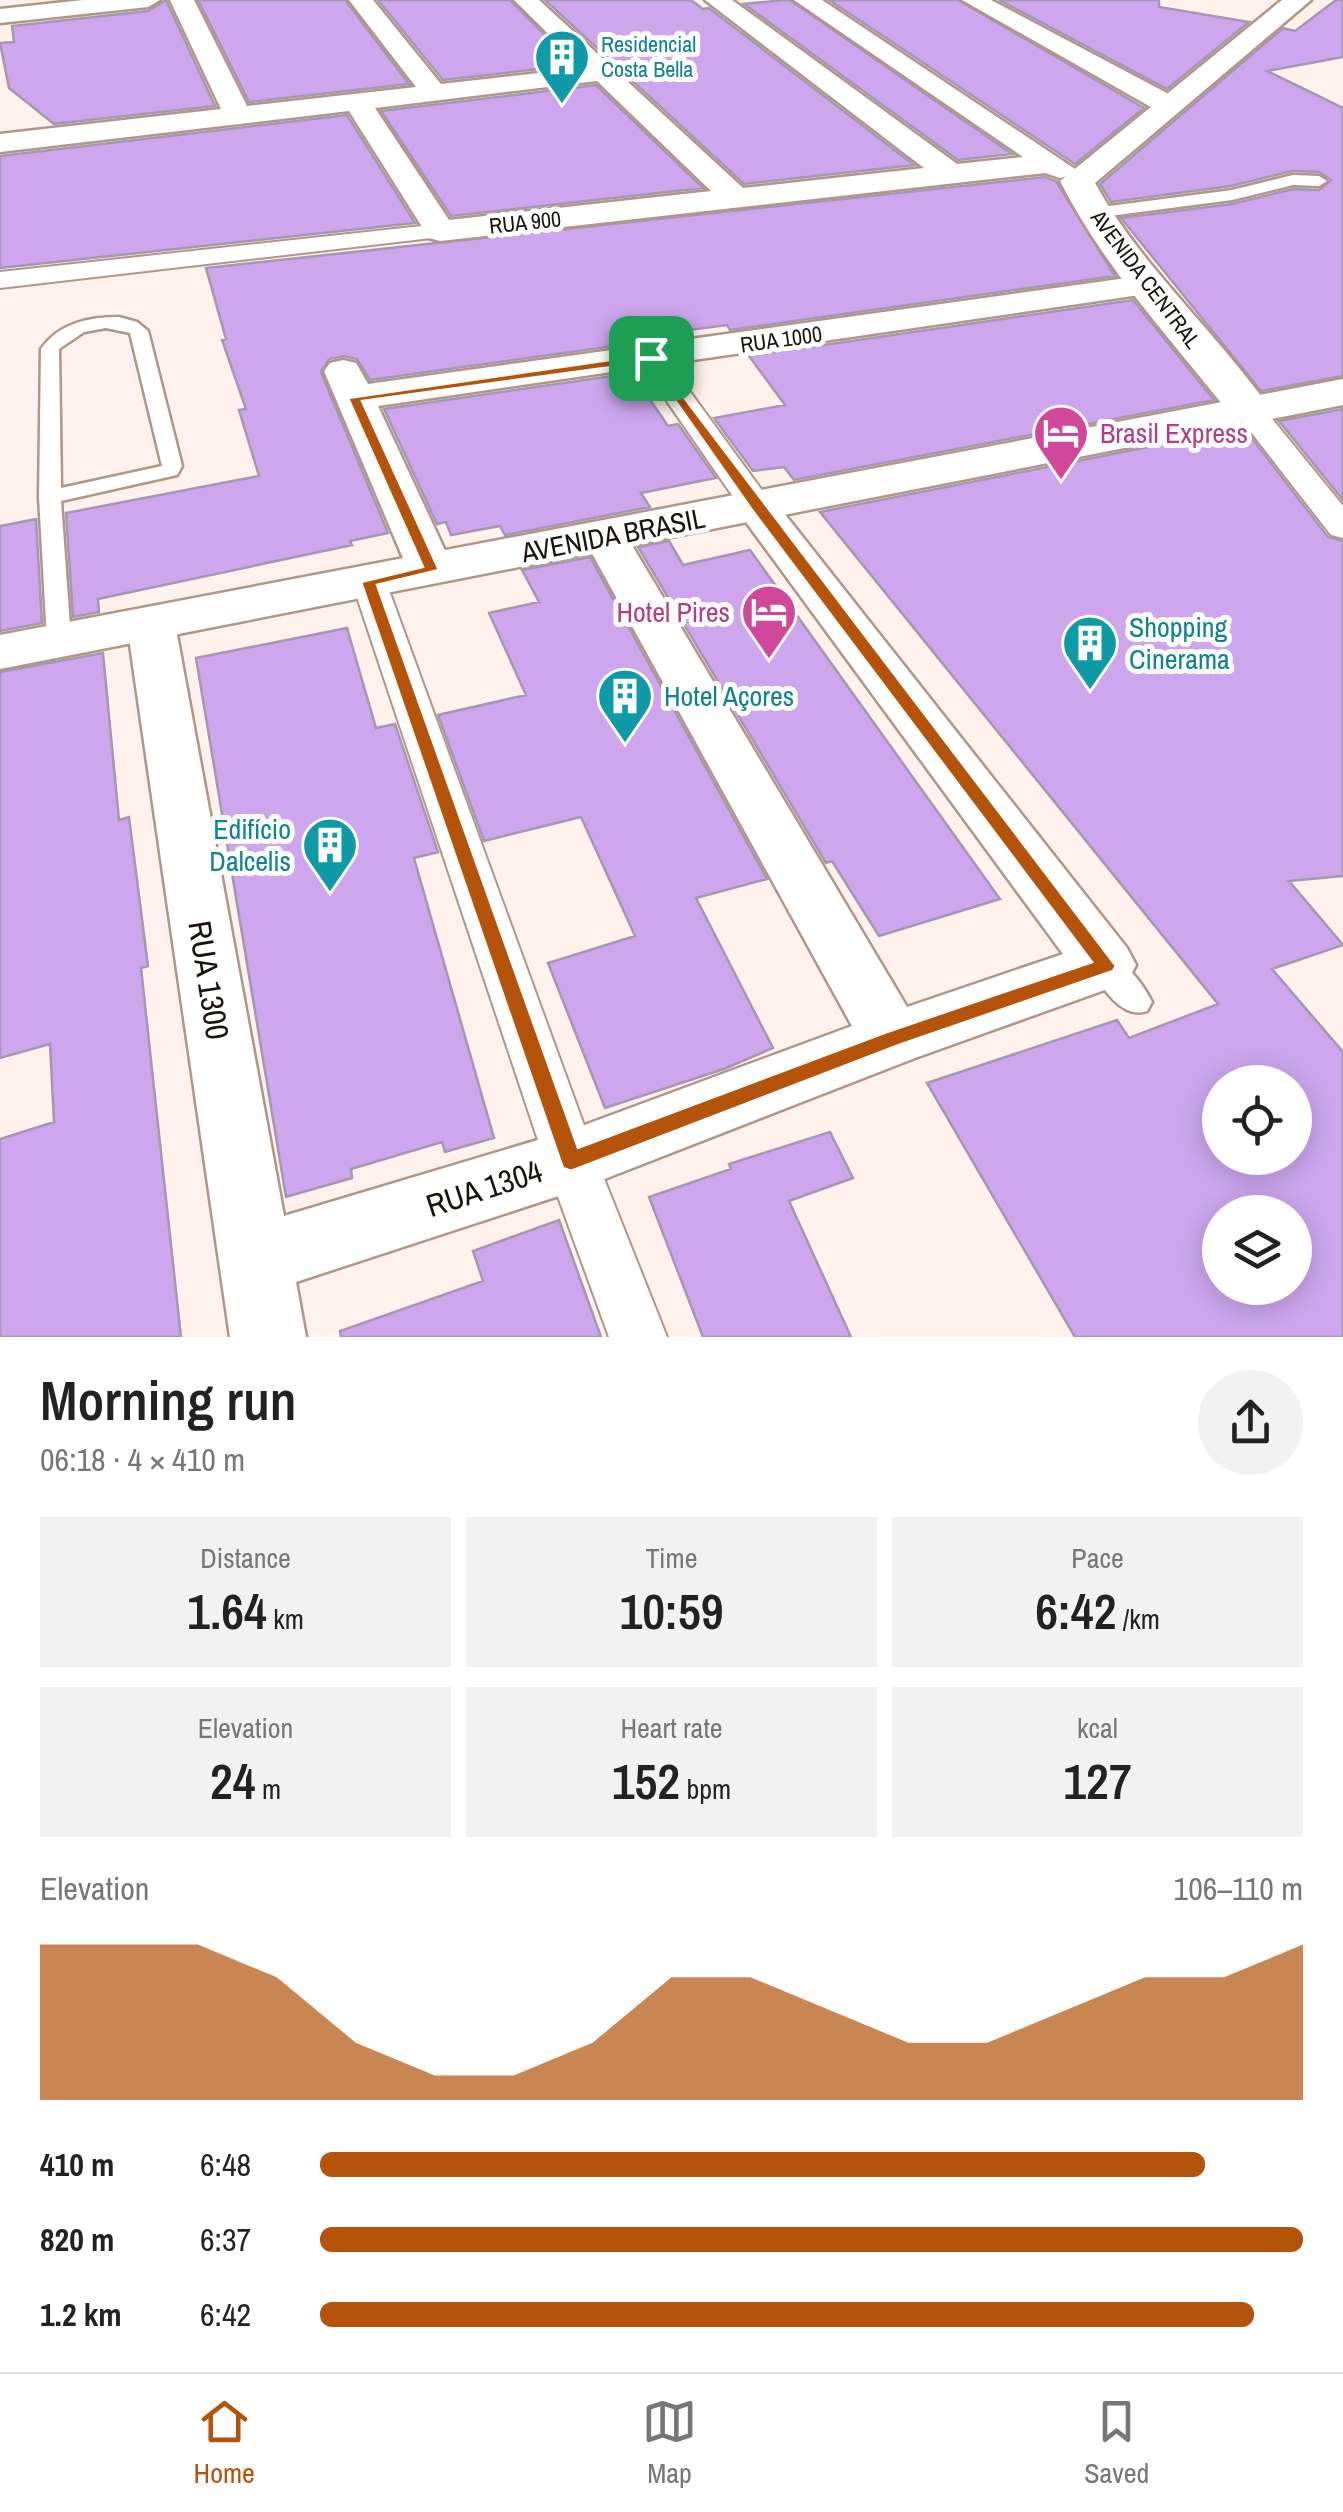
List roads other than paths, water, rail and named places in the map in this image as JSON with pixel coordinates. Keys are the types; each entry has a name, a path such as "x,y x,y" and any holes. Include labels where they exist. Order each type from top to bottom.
{"main road":[{"name":"AVENIDA CENTRAL","path":"1248,410 1148,286 1064,172 1168,104 1298,0"},
{"name":"AVENIDA BRASIL","path":"0,652 1343,392"}],"street":[{"path":"4,11 148,0"},
{"path":"182,0 238,115"},
{"path":"361,0 434,92"},
{"path":"526,0 736,198"},
{"path":"716,0 952,174"},
{"path":"806,0 1064,172"},
{"path":"974,0 1168,104"},
{"path":"0,143 603,73"},
{"path":"357,101 440,231"},
{"name":"RUA 900","path":"0,280 952,174 1064,172"},
{"name":"RUA 1000","path":"431,570 348,382 651,358 1148,286"},
{"path":"651,358 757,507"},
{"path":"1248,410 1343,528"},
{"name":"RUA 1304","path":"255,1260 571,1160 892,1039 1121,984 757,507"},
{"path":"605,536 892,1039"},
{"path":"368,582 571,1160 638,1337"},
{"name":"RUA 1300","path":"150,624 268,1337"}],"lane":[{"path":"1094,213 1232,195 1293,180 1319,181"},
{"path":"50,497 170,471 172,466 139,332 132,324 118,322 66,332 54,339 50,349 50,497 59,640"}],"place":[{"name":"Residencial Costa Bella","path":"562,106"},
{"name":"Brasil Express","path":"1061,482"},
{"name":"Hotel Pires","path":"769,661"},
{"name":"Shopping Cinerama","path":"1090,692"},
{"name":"Hotel Açores","path":"625,745"},
{"name":"Edifício Dalcelis","path":"330,894"}]}
